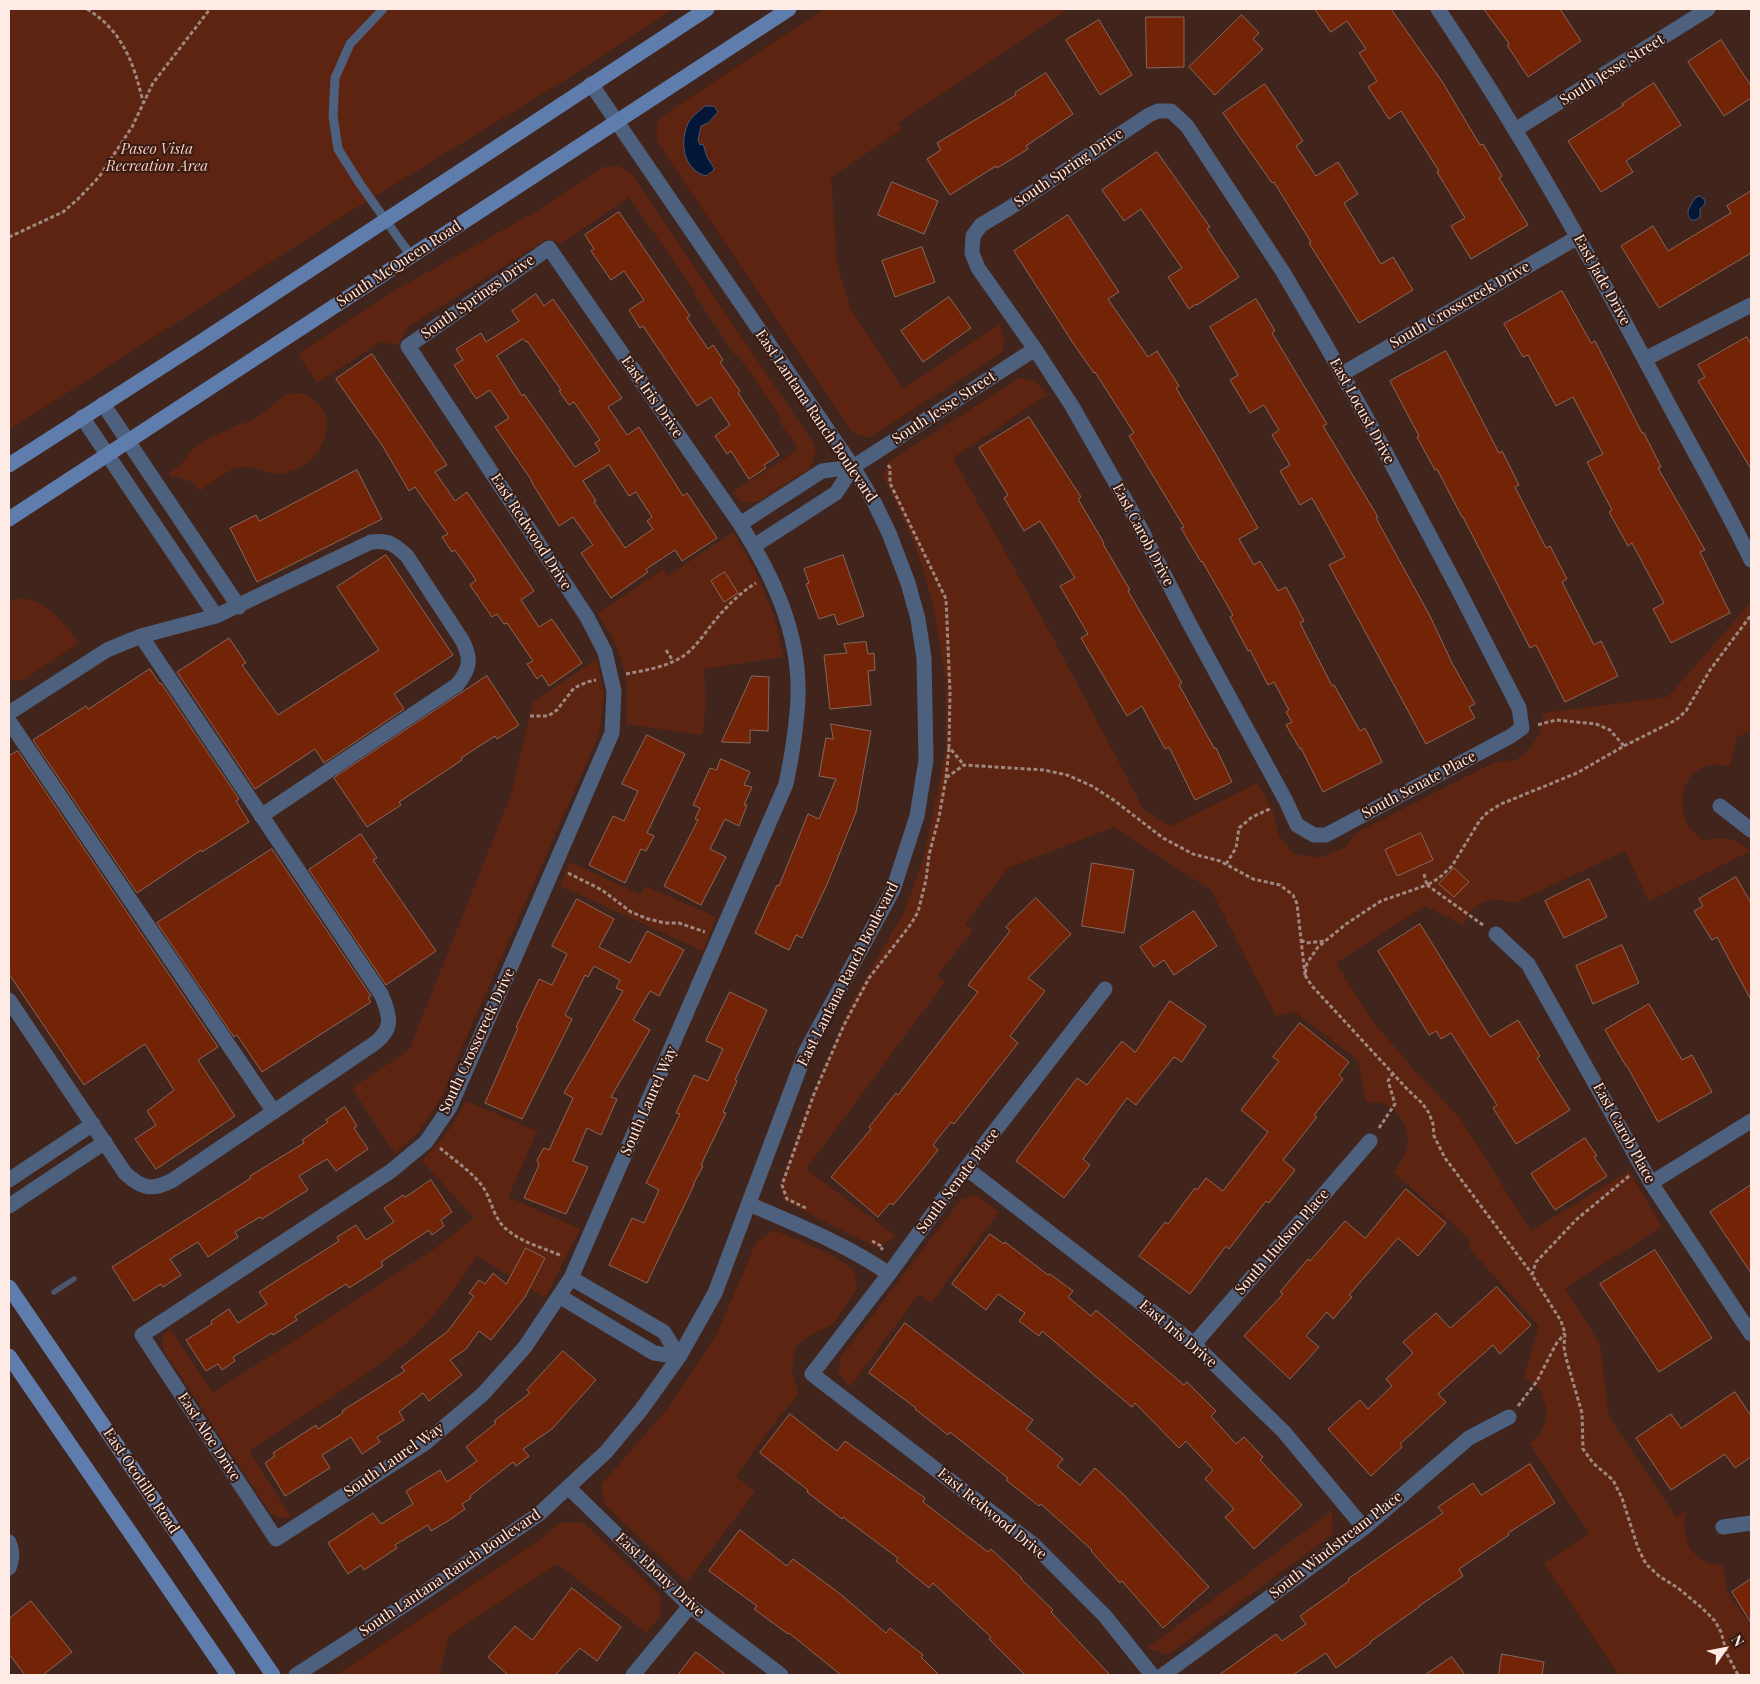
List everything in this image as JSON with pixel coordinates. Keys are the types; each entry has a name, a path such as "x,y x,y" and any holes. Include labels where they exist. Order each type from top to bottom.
{"main road":[{"path":"9,465 707,9"},
{"name":"South McQueen Road","path":"9,519 789,9"},
{"name":"East Ocotillo Road","path":"9,1288 273,1675"},
{"path":"9,1356 228,1675"}],"street":[{"name":"East Jade Drive","path":"1438,9 1515,130 1578,237 1751,560"},
{"name":"South Jesse Street","path":"1515,130 1708,9"},
{"name":"East Lantana Ranch Boulevard","path":"591,84 853,468 874,502 889,533 905,575 918,619 924,658 926,760 917,816 892,890 806,1052 749,1204"},
{"name":"South Spring Drive","path":"973,236 981,225 1149,115 1158,111 1171,111"},
{"name":"East Locust Drive","path":"1171,111 1187,126 1273,257 1342,374 1385,450 1511,690 1519,708 1522,728"},
{"name":"East Carob Drive","path":"973,236 972,253 978,268 1035,349 1072,406 1131,510 1189,623 1298,825 1314,835"},
{"name":"South Crosscreek Drive","path":"1342,374 1578,237"},
{"name":"South Springs Drive","path":"408,346 549,248"},
{"name":"East Iris Drive","path":"549,248 754,546"},
{"path":"1645,359 1751,304"},
{"name":"East Redwood Drive","path":"408,346 587,617 604,652 614,691 612,734"},
{"name":"South Jesse Street","path":"754,546 836,493 853,468 1035,349"},
{"path":"103,404 239,606"},
{"path":"82,417 216,616"},
{"name":"South Jesse Street","path":"740,524 822,471 853,468"},
{"path":"168,544 188,531"},
{"path":"9,713 107,650 141,636 216,616 371,542 384,540 407,556 462,640 468,651 469,662 464,676 457,685 261,816"},
{"name":"South Laurel Way","path":"276,1539 424,1444 483,1394 525,1347 571,1278 786,784 795,736 798,695 794,642 779,593 754,546"},
{"path":"9,1000 125,1173 135,1183 148,1187 160,1187 173,1180 382,1038 388,1028 389,1012 381,994 141,636"},
{"path":"9,721 274,1112"},
{"name":"South Senate Place","path":"1314,835 1326,835 1511,736 1522,728"},
{"name":"South Crosscreek Drive","path":"142,1335 391,1171 426,1142 450,1107 612,734"},
{"path":"1720,806 1751,830"},
{"name":"East Carob Place","path":"1496,934 1528,964 1651,1182 1751,1334"},
{"name":"South Senate Place","path":"812,1374 889,1274 966,1168 1105,989"},
{"path":"1651,1182 1751,1121"},
{"path":"9,1180 93,1124"},
{"name":"South Hudson Place","path":"1194,1344 1370,1141"},
{"path":"9,1206 105,1142"},
{"path":"30,1166 42,1184"},
{"name":"East Iris Drive","path":"966,1168 1194,1344 1284,1432 1364,1528"},
{"path":"749,1204 824,1238 872,1262 889,1274"},
{"name":"South Lantana Ranch Boulevard","path":"296,1675 428,1590 539,1514 606,1452 641,1410 679,1357 714,1293 749,1204"},
{"path":"571,1278 664,1332 679,1357"},
{"path":"559,1296 654,1354 679,1357"},
{"name":"East Aloe Drive","path":"142,1335 276,1539"},
{"name":"East Redwood Drive","path":"812,1374 1034,1545 1105,1616 1152,1675"},
{"name":"South Windstream Place","path":"1163,1675 1364,1528 1469,1438 1509,1417"},
{"name":"East Ebony Drive","path":"568,1487 690,1606 781,1675"},
{"path":"1723,1527 1751,1523"},
{"path":"9,1542 12,1561 9,1568"},
{"path":"633,1675 690,1606"}],"lane":[{"path":"383,9 350,44 335,78 332,116 338,149 360,184 411,256"}],"path":[{"path":"87,9 105,22 115,34 132,62 144,103"},
{"path":"9,236 63,212 99,178 118,151 153,83 210,9"},
{"path":"530,716 548,716 557,710 574,688 587,682 662,667 685,655 742,592 769,575"},
{"path":"1305,975 1307,963 1318,947 1346,924 1381,901 1427,885 1440,878 1452,866 1476,827 1488,812 1501,804 1577,773 1624,746 1676,720 1686,711 1710,670 1751,615"},
{"path":"666,650 673,661"},
{"path":"1522,728 1556,720 1596,724 1610,730 1624,746"},
{"path":"808,1209 787,1199 782,1185 814,1094 852,1009 869,978 906,931 918,912 926,880 929,855 939,817 949,747"},
{"path":"946,778 964,765 1044,770 1067,775 1092,786 1163,838 1193,854 1226,864 1253,879 1280,885 1293,895 1296,904 1305,975 1312,986 1422,1103 1429,1113 1433,1124 1434,1136 1445,1158 1532,1275 1561,1321 1565,1333 1564,1347 1566,1358 1582,1413 1583,1449 1593,1463 1613,1480 1622,1498 1638,1548 1646,1564 1715,1620 1722,1632 1727,1654 1738,1675"},
{"path":"1226,864 1236,848 1239,828 1244,822 1286,801"},
{"path":"554,867 602,890 631,912 665,923 679,923 720,938"},
{"path":"1424,874 1427,885 1496,934"},
{"path":"1301,940 1306,943 1326,940"},
{"path":"1370,1141 1395,1104 1388,1081 1392,1073"},
{"path":"428,1138 483,1187 493,1210 504,1226 523,1242 548,1250 577,1264"},
{"path":"1532,1275 1536,1262 1577,1219 1628,1177 1644,1168"},
{"path":"869,1240 883,1247 872,1262"},
{"path":"1509,1417 1537,1381 1556,1344 1565,1333"}],"green space":[{"name":"Paseo Vista Recreation Area","path":"9,9 673,9 581,70 335,221 9,430"},
{"path":"824,9 1068,9 897,124 901,130 831,177 837,264 850,308 903,389 999,324 1005,341 1001,353 869,438 852,432 660,146 656,133 657,125 665,114"},
{"path":"618,166 631,173 814,444 816,452 810,468 760,501 750,503 740,501 733,492 795,452 797,447 779,421 782,419 737,354 735,355 694,291 629,197 562,243 547,239 408,327 398,345 380,342 317,383 298,354 392,292 537,211 603,167"},
{"path":"1019,378 1036,381 1047,395 953,458 1054,640 1144,810 1171,826 1258,783 1273,812 1279,836 1294,854 1319,858 1344,848 1356,833 1493,763 1516,760 1530,749 1540,733 1543,713 1668,697 1751,602 1751,731 1737,737 1730,766 1707,766 1691,776 1686,783 1682,801 1685,819 1689,827 1703,840 1729,839 1751,851 1649,901 1625,851 1514,903 1497,900 1476,906 1468,915 1464,925 1425,906 1336,963 1371,1019 1414,1070 1460,1118 1531,1231 1629,1171 1662,1227 1565,1288 1600,1344 1609,1417 1676,1517 1687,1511 1685,1535 1691,1549 1703,1561 1712,1564 1723,1564 1727,1591 1751,1626 1751,1675 1619,1675 1544,1564 1589,1533 1529,1443 1539,1436 1545,1423 1547,1409 1539,1388 1524,1377 1539,1326 1468,1247 1471,1240 1393,1172 1407,1148 1407,1134 1402,1121 1394,1110 1382,1103 1366,1102 1358,1060 1295,1012 1276,1016 1211,890 1114,827 1008,868 965,924 973,930 937,976 945,982 806,1169 896,1236 878,1248 784,1201 780,1186 806,1110 851,1004 905,910 924,857 946,749 946,681 933,605 914,543 883,475 889,462"},
{"path":"303,393 320,406 325,413 327,428 319,450 303,466 279,474 240,467 225,473 200,491 194,483 175,476 172,478 168,473 181,465 198,444 237,425 251,421 287,394"},
{"path":"733,532 755,570 776,621 783,657 704,669 706,706 702,735 626,724 627,689 624,669 613,640 598,613 663,569 668,576"},
{"path":"22,598 41,604 55,614 79,643 24,680 9,680 9,601"},
{"path":"597,659 604,695 599,734 441,1099 419,1131 395,1154 352,1088 409,1050 511,795 533,702"},
{"path":"570,862 641,895 645,886 716,917 703,951 560,886"},
{"path":"466,1101 537,1131 508,1197 580,1229 545,1298 477,1256 461,1280 425,1325 404,1345 348,1387 249,1451 291,1517 280,1518 270,1513 163,1349 163,1336 170,1328 213,1393 436,1248 474,1218 422,1161 450,1129"},
{"path":"976,1195 999,1212 931,1303 919,1294 850,1387 838,1373 841,1357 961,1199"},
{"path":"774,1230 828,1253 854,1270 857,1289 833,1324 809,1336 795,1347 792,1373 799,1394 779,1417 736,1476 755,1492 687,1582 605,1505 601,1485 669,1407 716,1336 756,1243"},
{"path":"1332,1511 1333,1534 1168,1655 1147,1648"},
{"path":"560,1523 584,1523 660,1595 661,1614 647,1633 557,1564 449,1636 439,1675 336,1675 539,1540"}],"water":[{"path":"705,106 714,106 718,112 708,123 701,126 698,140 700,145 703,144 707,157 714,168 706,176 692,168 685,153 684,145 684,136 690,120"},
{"path":"1700,196 1705,200 1705,204 1700,209 1700,217 1696,220 1691,220 1688,214 1689,209 1695,198"}],"building":[{"path":"1315,9 1391,9 1443,83 1480,145 1483,144 1502,176 1499,178 1528,225 1471,259 1451,226 1465,218 1437,172 1439,171 1401,111 1389,119 1368,87 1377,81 1359,53 1366,49 1347,21 1331,32"},
{"path":"1484,9 1560,9 1581,41 1528,77 1507,45 1509,44"},
{"path":"1242,15 1259,33 1253,39 1263,49 1215,95 1189,67"},
{"path":"1146,17 1184,17 1184,67 1147,68"},
{"path":"1099,20 1132,75 1100,95 1066,40"},
{"path":"1721,40 1751,86 1751,98 1724,116 1688,62"},
{"path":"1046,73 1073,114 1026,146 1028,149 997,168 996,166 950,195 927,159 941,150 937,143 1016,95 1015,93"},
{"path":"1654,83 1681,125 1626,161 1633,172 1601,192 1568,141"},
{"path":"1265,84 1303,141 1296,146 1316,176 1338,162 1358,194 1344,203 1381,264 1393,257 1413,290 1359,323 1309,243 1311,242 1274,182 1272,183 1223,113"},
{"path":"1157,152 1210,227 1207,229 1239,277 1189,309 1168,277 1182,268 1141,209 1124,221 1102,190"},
{"path":"892,182 938,201 924,234 878,215"},
{"path":"1751,191 1751,253 1659,308 1621,246 1653,226 1668,251 1731,213 1727,206"},
{"path":"619,212 690,316 687,318 708,349 713,345 723,360 720,362 740,391 738,393 779,455 764,465 766,468 749,479 731,451 727,454 715,436 730,425 711,397 697,406 643,326 640,328 629,310 644,300 624,271 611,280 591,251 594,249 585,235"},
{"path":"1068,215 1119,292 1108,299 1148,357 1157,351 1179,386 1176,388 1258,528 1239,539 1254,565 1260,561 1278,591 1286,587 1304,621 1300,623 1332,686 1334,685 1360,731 1365,728 1382,762 1323,792 1301,748 1286,725 1292,722 1286,712 1289,710 1274,682 1268,685 1250,650 1248,651 1230,617 1233,615 1181,528 1184,527 1129,436 1134,433 1014,251"},
{"path":"922,247 935,282 895,297 882,261"},
{"path":"1562,291 1591,343 1595,341 1642,433 1644,433 1661,467 1658,468 1705,550 1700,552 1730,613 1671,643 1653,609 1664,603 1632,543 1628,546 1609,512 1612,510 1587,462 1603,454 1573,397 1556,406 1528,355 1523,357 1504,324"},
{"path":"536,294 544,306 553,299 622,398 608,407 627,435 639,427 683,496 687,493 717,538 682,561 675,550 646,569 648,572 611,598 581,553 593,545 573,517 559,526 532,481 495,427 509,418 490,390 476,399 454,365 463,360 456,349 481,333 486,342 519,321 512,311","holes":["523,339 527,341 561,390 559,391 569,405 574,402 600,440 595,443 600,451 575,467 524,394 522,396 497,356","609,465 629,496 636,492 652,517 647,521 653,529 625,548 594,502 596,501 583,481"]},
{"path":"949,297 971,328 923,362 901,331"},
{"path":"1256,299 1275,331 1272,333 1327,424 1323,426 1378,517 1376,518 1430,616 1452,663 1475,704 1469,707 1475,718 1426,744 1329,565 1345,557 1312,498 1300,505 1280,471 1290,465 1272,435 1279,430 1264,405 1250,413 1230,380 1238,375 1210,327"},
{"path":"1747,337 1751,345 1751,469 1698,381 1705,377 1698,365"},
{"path":"1446,351 1499,453 1502,451 1519,485 1515,487 1546,548 1550,546 1567,579 1562,582 1594,645 1601,641 1618,676 1565,702 1536,645 1530,648 1463,517 1417,437 1419,436 1390,381"},
{"path":"372,354 447,465 435,472 455,501 467,492 534,591 521,600 539,627 552,619 582,663 549,686 542,675 537,679 527,664 533,661 507,623 504,624 497,614 492,617 470,585 476,580 455,550 452,552 442,537 448,534 415,487 409,491 382,445 336,379"},
{"path":"1029,417 1081,497 1078,499 1130,590 1128,591 1182,683 1179,685 1214,748 1216,748 1232,782 1195,800 1169,747 1165,749 1142,706 1127,716 1081,638 1088,634 1060,586 1075,578 1040,521 1024,531 1004,498 1008,495 979,448"},
{"path":"357,470 382,519 257,582 230,528 256,515 259,521"},
{"path":"386,555 453,655 394,694 404,709 324,763 315,749 255,789 177,672 229,638 246,663 242,665 278,715 379,650 337,587"},
{"path":"843,555 864,616 838,625 834,614 819,619 806,584 809,583 804,569"},
{"path":"725,572 738,593 724,602 711,581"},
{"path":"866,642 868,654 874,653 875,670 868,671 871,705 830,709 824,655 847,653 844,644"},
{"path":"150,669 239,799 236,801 249,822 202,852 201,850 137,893 33,740 86,706 88,709"},
{"path":"487,676 519,725 497,739 495,736 461,758 462,760 399,802 401,805 367,827 334,778"},
{"path":"752,676 769,677 768,731 750,730 750,743 722,742"},
{"path":"831,724 871,731 856,812 828,882 802,938 796,935 789,950 755,933 777,885 779,886 808,814 819,819 836,779 819,776 826,738 833,739"},
{"path":"647,735 685,754 647,833 654,836 646,851 641,849 625,883 589,865 613,816 624,821 638,791 622,784"},
{"path":"18,751 218,1047 198,1060 235,1116 156,1169 135,1139 156,1125 147,1111 174,1090 145,1044 84,1085 9,974 9,756"},
{"path":"721,759 750,772 744,785 752,787 744,805 747,805 739,826 725,819 710,849 726,857 701,905 664,886 698,820 695,819 700,808 693,805 710,768 716,770"},
{"path":"1421,833 1433,860 1397,876 1385,850"},
{"path":"361,834 377,858 373,860 436,951 386,985 309,870"},
{"path":"272,849 371,996 368,998 371,1002 262,1072 237,1035 234,1037 157,923"},
{"path":"1092,863 1134,870 1124,933 1082,926"},
{"path":"1454,868 1469,882 1454,897 1439,884"},
{"path":"1736,877 1751,903 1751,1000 1717,937 1712,940 1694,911 1703,906 1699,899"},
{"path":"1589,879 1607,917 1564,938 1545,901"},
{"path":"1036,898 1071,934 1028,978 1045,991 1010,1036 1018,1043 954,1124 951,1122 933,1145 938,1150 923,1169 893,1205 890,1203 878,1217 831,1177 978,992 968,985 1010,931 1006,927"},
{"path":"577,899 614,919 599,947 630,963 647,931 684,950 659,996 650,991 633,1020 650,1030 611,1097 617,1099 601,1135 587,1128 573,1161 588,1167 566,1214 524,1198 539,1165 537,1160 544,1148 549,1150 573,1098 564,1093 623,991 616,988 620,980 594,966 588,977 585,975 565,1015 572,1019 522,1119 485,1103 518,1028 516,1027 539,979 552,985 567,954 552,946"},
{"path":"1194,911 1217,946 1174,975 1164,960 1154,967 1140,947"},
{"path":"1420,924 1490,1037 1518,1020 1540,1056 1537,1058 1570,1110 1516,1144 1493,1108 1497,1105 1451,1033 1441,1039 1436,1031 1429,1035 1378,951"},
{"path":"1622,945 1639,983 1593,1004 1576,966"},
{"path":"730,992 767,1010 735,1080 737,1081 723,1112 726,1113 701,1165 703,1166 647,1283 609,1265 632,1218 644,1223 659,1190 646,1183 680,1114 676,1113 694,1075 708,1081 723,1049 706,1041"},
{"path":"1170,1001 1206,1026 1182,1062 1174,1057 1136,1105 1127,1098 1083,1159 1090,1165 1064,1198 1016,1161 1077,1078 1087,1085 1122,1041 1135,1052"},
{"path":"1649,1004 1682,1060 1692,1055 1712,1092 1658,1122 1605,1030"},
{"path":"1300,1023 1349,1062 1339,1075 1343,1079 1314,1115 1317,1117 1283,1160 1295,1170 1269,1203 1266,1201 1229,1249 1226,1246 1190,1294 1139,1256 1165,1222 1168,1224 1195,1188 1197,1190 1206,1178 1223,1191 1268,1132 1241,1110 1279,1061 1273,1057"},
{"path":"345,1107 357,1126 354,1128 368,1149 336,1171 327,1159 299,1176 308,1190 262,1219 260,1217 235,1232 238,1237 208,1257 198,1242 170,1259 181,1275 163,1287 161,1284 134,1301 112,1267 251,1178 250,1176 304,1143 302,1140 328,1122 326,1120"},
{"path":"1585,1138 1597,1156 1594,1157 1607,1176 1555,1210 1531,1174"},
{"path":"431,1180 452,1212 441,1220 444,1226 432,1235 429,1230 381,1262 383,1266 349,1288 346,1284 295,1316 297,1320 233,1357 235,1361 222,1370 218,1364 206,1371 186,1340 212,1324 211,1321 229,1309 238,1323 267,1304 259,1292 339,1241 337,1237 356,1225 366,1240 394,1222 384,1208"},
{"path":"1751,1185 1751,1273 1710,1212"},
{"path":"1406,1189 1446,1223 1418,1256 1398,1238 1349,1295 1352,1297 1333,1319 1327,1312 1306,1336 1319,1347 1290,1379 1244,1336 1283,1294 1280,1292 1308,1259 1310,1261 1345,1221 1365,1238"},
{"path":"990,1234 1004,1244 1005,1242 1048,1275 1050,1274 1073,1291 1068,1297 1091,1316 1096,1310 1184,1385 1187,1382 1216,1411 1211,1416 1236,1444 1244,1437 1263,1457 1260,1460 1302,1505 1254,1549 1225,1517 1234,1509 1205,1479 1213,1470 1186,1441 1179,1448 1135,1403 1132,1407 1042,1331 1039,1336 1019,1321 1025,1313 998,1294 986,1310 952,1284"},
{"path":"526,1248 545,1258 525,1297 491,1340 479,1331 466,1349 450,1360 462,1375 429,1401 423,1393 399,1412 404,1420 377,1437 380,1442 362,1454 351,1437 322,1455 330,1468 285,1496 265,1463 275,1456 273,1453 316,1425 318,1429 343,1413 342,1411 405,1371 401,1367 448,1331 474,1296 469,1293 479,1280 485,1284 493,1273 506,1284"},
{"path":"1655,1250 1712,1338 1659,1372 1600,1284"},
{"path":"1497,1287 1531,1325 1500,1354 1493,1345 1438,1394 1446,1402 1400,1444 1402,1447 1371,1476 1328,1429 1360,1400 1368,1409 1392,1386 1386,1379 1413,1353 1403,1342 1436,1313 1450,1328"},
{"path":"905,1323 1033,1420 1026,1429 1063,1459 1057,1466 1080,1485 1095,1468 1125,1496 1209,1587 1163,1628 1122,1581 1120,1583 1092,1550 1041,1504 1039,1506 1006,1480 1008,1478 950,1432 948,1435 869,1373"},
{"path":"563,1351 596,1380 552,1429 523,1449 529,1456 516,1466 513,1462 470,1496 471,1498 462,1504 465,1509 448,1521 431,1531 428,1525 395,1545 397,1548 364,1570 361,1565 348,1574 328,1543 373,1513 381,1524 413,1504 406,1491 440,1470 447,1482 477,1461 466,1447 496,1423 494,1421 530,1393 527,1390"},
{"path":"1735,1392 1751,1416 1751,1457 1735,1468 1725,1454 1671,1490 1636,1438 1671,1414 1681,1428"},
{"path":"790,1414 837,1451 845,1441 925,1498 923,1502 988,1552 991,1549 1053,1610 1051,1612 1110,1675 1025,1675 989,1639 991,1637 933,1583 929,1588 896,1561 898,1558 843,1517 842,1519 760,1453"},
{"path":"1530,1464 1555,1503 1508,1533 1509,1535 1459,1569 1463,1576 1419,1606 1336,1668 1326,1653 1293,1675 1219,1675 1276,1634 1282,1641 1306,1624 1300,1616 1349,1581 1348,1579 1443,1513 1438,1507 1473,1483 1481,1495"},
{"path":"740,1530 787,1566 793,1559 839,1593 886,1633 890,1628 923,1655 921,1657 939,1675 841,1675 789,1633 754,1609 757,1606 709,1571"},
{"path":"1751,1579 1751,1623 1732,1592"},
{"path":"572,1588 621,1627 597,1661 580,1648 555,1675 508,1675 488,1657 515,1626 532,1640"},
{"path":"31,1601 72,1652 43,1675 25,1675 9,1654 9,1619"},
{"path":"696,1652 726,1675 678,1675"},
{"path":"1502,1654 1544,1662 1542,1675 1499,1675"},
{"path":"1452,1657 1465,1675 1425,1675"}],"waterway":[{"path":"54,1292 74,1279"}]}
